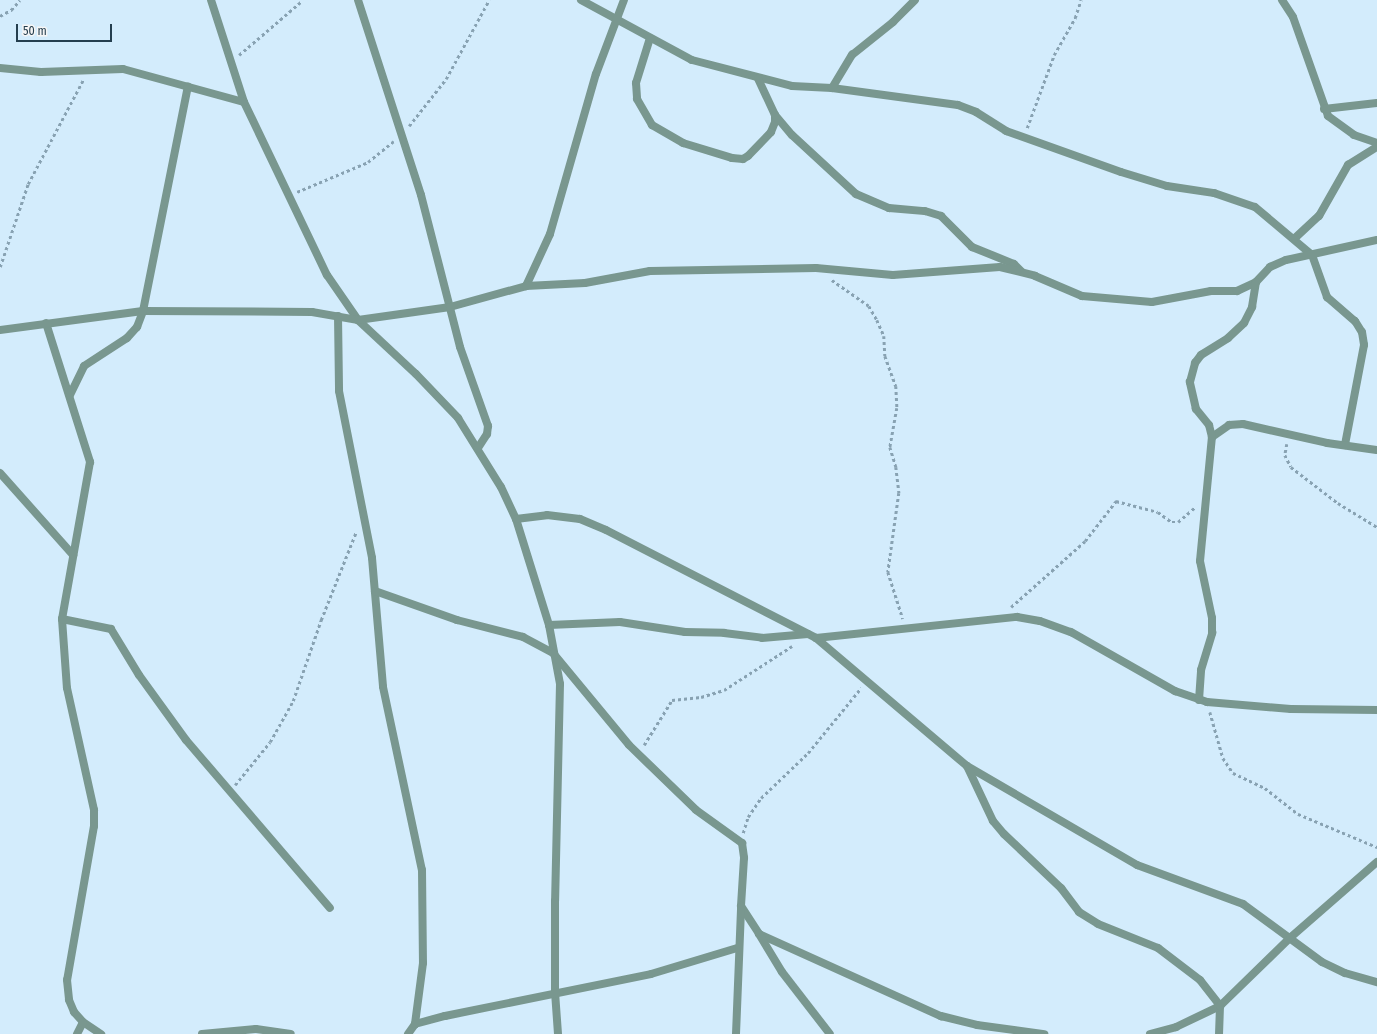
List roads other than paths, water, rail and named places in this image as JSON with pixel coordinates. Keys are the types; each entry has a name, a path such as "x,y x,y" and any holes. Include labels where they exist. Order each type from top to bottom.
{"street":[{"path":"211,0 244,102 327,275 358,320 416,374 458,418 478,448 506,496 516,519 549,625 553,654 560,684 555,992 558,1034"},
{"path":"358,0 421,196 460,347 488,426 487,434 478,448"},
{"path":"580,0 692,60 758,79 792,86 832,88 958,105 976,112 997,128 1148,181 1214,193 1247,203 1261,210 1295,238 1312,255 1327,297 1355,321 1363,336 1364,345 1345,445"},
{"path":"526,286 550,234 596,74 624,0"},
{"path":"832,88 852,55 894,22 915,0"},
{"path":"1282,0 1293,18 1324,109 1332,120 1348,131 1377,143"},
{"path":"650,38 636,83 637,99 652,125 676,140 725,156 743,159 771,132 775,115"},
{"path":"0,68 33,72 123,69 244,102"},
{"path":"758,79 775,115 792,135 856,194 889,208 925,211 941,216 972,247 1014,264 1022,272"},
{"path":"70,395 84,366 127,338 137,327 143,311 188,86"},
{"path":"1324,109 1377,103"},
{"path":"1295,238 1319,216 1348,165 1377,147"},
{"path":"1203,701 1201,670 1212,633 1212,618 1200,561 1212,437 1209,425 1196,409 1190,388 1192,372 1201,355 1228,338 1244,323 1252,307 1256,282 1263,272 1278,263 1377,240"},
{"path":"0,330 143,311 312,312 358,320 450,307 526,286 585,282 650,271 816,268 878,275 992,267 1022,272 1082,296 1152,302 1211,291 1237,291 1256,282"},
{"path":"338,316 339,391 362,514 372,558 383,687 422,870 423,963 415,1024 408,1034"},
{"path":"46,324 70,395 90,462 87,491 73,555 62,619 67,688 94,810 94,826 67,980 69,1000 74,1012 83,1022 101,1034"},
{"path":"1212,437 1222,429 1237,424 1288,435 1377,450"},
{"path":"0,473 73,555"},
{"path":"516,519 547,515 580,519 606,530 813,636 967,766 1137,865 1231,899 1291,937 1335,969 1377,982"},
{"path":"375,591 457,620 523,637 553,654 609,724 638,754 696,810 742,843 744,858 738,948 736,1034"},
{"path":"549,625 620,622 685,632 724,632 762,638 907,629 998,618 1040,621 1071,632 1175,691 1203,701 1291,709 1377,710"},
{"path":"62,619 111,629 139,676 186,740 228,792 330,908"},
{"path":"967,766 993,821 1004,834 1060,888 1079,912 1098,924 1148,943 1178,962 1200,980 1220,1006 1219,1034"},
{"path":"1150,1034 1176,1027 1220,1006 1291,937 1377,862"},
{"path":"741,906 782,972 830,1034"},
{"path":"759,934 942,1016 977,1025 1044,1034"},
{"path":"415,1024 555,992 651,974 713,958 738,948"},
{"path":"77,1034 83,1022"},
{"path":"202,1034 256,1029 291,1034"}]}
